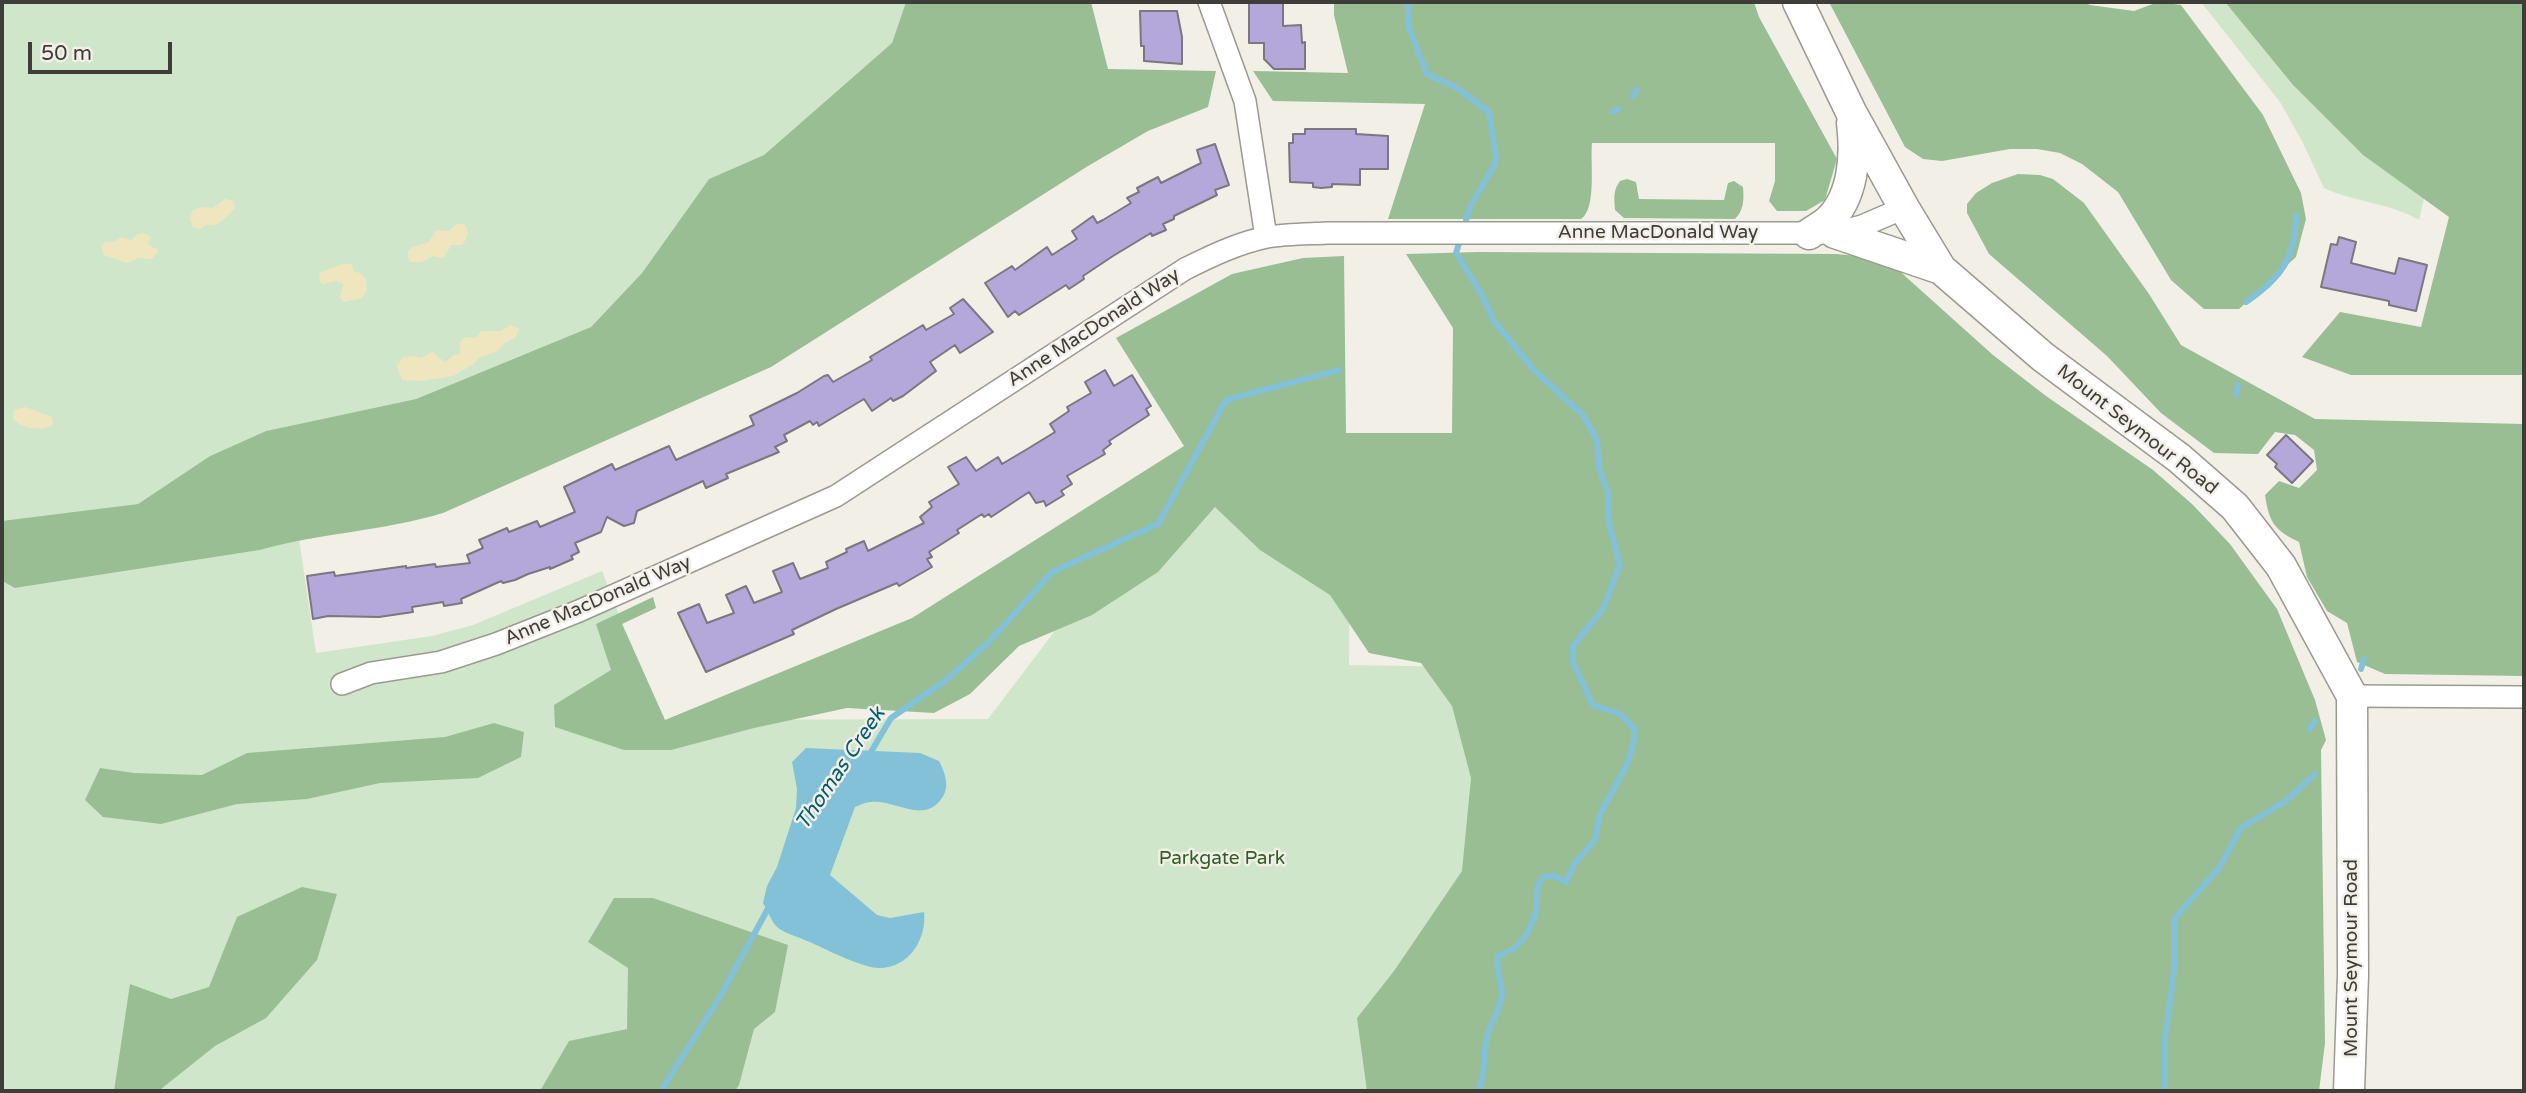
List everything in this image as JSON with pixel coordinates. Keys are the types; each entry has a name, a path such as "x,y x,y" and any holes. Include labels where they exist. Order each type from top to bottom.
{"street":[{"path":"1209,2 1245,100 1266,237"},
{"name":"Mount Seymour Road","path":"1798,2 1851,112 1941,269 2043,357 2179,458 2235,507 2281,566 2352,696 2351,1086"},
{"path":"1851,112 1855,148 1854,170 1836,211 1822,233 1941,269"},
{"name":"Anne MacDonald Way","path":"342,684 371,673 454,659 496,644 579,611 836,496 1185,269 1212,255 1266,237 1423,232 1822,233 1862,226 1904,208"},
{"path":"2352,696 2524,697"}],"green space":[{"path":"2,2 906,2 892,43 764,155 709,179 642,273 591,327 416,399 266,431 210,456 138,504 7,522 2,521"},
{"path":"906,2 1091,2 1108,69 1216,71 1208,107 1148,131 1088,166 771,367 443,513 260,550 15,588 2,581 2,521 138,504 210,456 266,431 416,399 591,327 642,273 709,179 764,155 892,43"},
{"path":"1334,2 1754,2 1759,17 1837,159 1825,200 1806,211 1777,211 1769,201 1775,181 1775,143 1592,143 1591,195 1586,214 1581,219 1388,219 1425,104 1273,101 1253,71 1348,73 1334,15"},
{"path":"1829,2 2084,2 2134,11 2158,2 2181,5 2263,115 2301,193 2306,219 2296,257 2239,309 2204,309 2171,280 2118,192 2082,164 2060,153 2037,149 2010,149 1942,161 1923,159 1905,147"},
{"path":"2201,2 2225,2 2293,85 2363,155 2424,198 2419,220 2408,214 2324,188 2280,102"},
{"path":"2225,2 2524,2 2524,375 2351,375 2302,357 2340,312 2421,327 2449,217 2363,155 2293,85"},
{"path":"2018,174 2040,175 2053,179 2084,203 2149,294 2181,345 2315,419 2524,424 2524,676 2385,674 2357,662 2347,623 2327,611 2307,577 2299,542 2274,524 2265,495 2279,481 2299,488 2317,470 2314,450 2295,435 2275,432 2258,454 2214,453 2161,413 2107,356 1989,254 1967,213 1967,204 1976,193 1992,183"},
{"path":"1627,179 1636,182 1639,199 1724,200 1728,183 1734,181 1743,187 1743,204 1735,219 1624,218 1615,210 1614,195 1620,181"},
{"path":"1406,254 1836,254 1858,256 1895,267 1993,355 2046,396 2153,470 2192,504 2230,544 2277,609 2315,700 2326,740 2321,750 2325,1043 2319,1091 1367,1091 1357,1018 1394,971 1462,871 1471,778 1452,706 1421,663 1369,653 1330,595 1260,550 1215,507 1158,572 1092,615 1019,646 970,694 934,713 847,708 754,728 671,750 624,750 555,727 554,705 611,670 596,624 653,597 656,608 622,624 665,720 912,618 1184,446 1116,338 1232,274 1303,258 1344,256 1346,433 1452,433 1453,328"},
{"name":"Parkgate Park","path":"1350,492 1349,665 2059,677 2319,1091 2,1091 2,581 16,588 260,550 299,539 316,653 432,636 473,625 602,571 665,720 988,719 1155,499"},
{"path":"494,723 524,732 521,757 478,778 380,783 307,799 237,804 161,824 103,817 85,800 100,768 134,773 202,775 247,753 445,737"},
{"path":"302,887 337,894 317,960 266,1018 215,1046 161,1089 114,1091 130,984 171,999 209,987 237,917"},
{"path":"614,898 653,898 788,945 775,1012 754,1029 735,1091 540,1091 569,1041 627,1029 628,968 588,942"}],"sand":[{"path":"225,199 234,201 235,208 224,219 200,229 193,227 190,219 192,211 201,207 213,208"},
{"path":"457,224 464,224 468,232 462,245 451,245 444,258 433,256 421,262 410,262 410,250 429,242 436,230 449,231"},
{"path":"143,233 151,237 148,242 150,246 159,250 152,259 139,258 127,263 104,255 101,248 104,242 113,242 122,237 131,241 137,234"},
{"path":"351,264 354,272 361,273 366,279 367,290 362,298 344,302 340,297 343,284 337,281 323,284 319,281 320,272"},
{"path":"510,325 519,329 515,338 453,376 421,381 402,380 397,366 402,358 421,358 432,352 445,362 460,354 460,342 466,337 476,338 481,331 501,331"},
{"path":"25,407 52,417 53,425 32,428 21,425 13,419 14,410"}],"water":[{"path":"806,748 920,753 939,761 942,766 946,782 945,792 932,808 915,810 880,802 855,807 830,875 877,915 890,918 924,912 919,942 907,957 890,967 864,965 789,934 775,925 763,903 796,808 797,789 792,762"}],"building":[{"path":"1249,2 1283,2 1283,26 1301,25 1302,43 1305,42 1305,69 1274,69 1264,59 1264,43 1249,43"},
{"path":"1140,11 1177,11 1182,37 1182,64 1144,61"},
{"path":"1305,129 1356,129 1356,134 1388,136 1388,169 1360,169 1360,185 1332,184 1332,187 1321,188 1313,187 1313,183 1290,182 1289,143 1293,143 1293,134 1305,134"},
{"path":"1215,144 1229,185 1215,190 1217,195 1174,216 1174,219 1163,224 1166,230 1152,236 1151,233 1113,256 1069,289 1066,285 1019,315 1015,311 1008,317 985,283 1012,266 1015,270 1047,247 1052,255 1077,239 1072,231 1093,216 1097,223 1131,203 1127,198 1139,192 1137,188 1158,177 1161,183 1201,163 1197,150"},
{"path":"2339,237 2356,242 2351,263 2395,274 2399,258 2427,265 2416,311 2389,305 2389,301 2321,287 2331,244 2337,245"},
{"path":"963,299 993,332 960,353 955,345 930,362 936,371 903,396 893,401 891,398 872,411 864,399 819,426 817,422 813,425 810,421 784,435 787,441 775,447 779,452 726,474 728,478 706,488 703,481 637,511 634,523 624,526 607,517 601,532 575,543 579,552 571,556 573,559 515,580 503,583 501,581 461,599 462,603 444,606 443,602 412,607 413,612 379,617 328,616 313,619 307,576 334,572 335,576 406,566 435,564 436,567 470,563 467,555 483,548 479,540 507,528 509,532 537,521 540,527 575,512 564,487 612,464 615,470 669,446 676,460 754,425 750,416 797,393 824,376 828,375 833,382 872,360 870,357 923,325 926,330 954,314 950,308"},
{"path":"1105,370 1114,386 1132,375 1151,406 1146,409 1149,415 1109,441 1111,444 1103,450 1105,454 1067,476 1072,484 1061,491 1064,495 1046,506 1044,501 1036,503 1029,492 991,517 989,514 984,517 982,514 929,552 932,557 927,559 932,567 899,586 897,583 836,609 792,630 794,634 706,672 678,613 699,604 707,623 734,613 726,595 746,586 754,603 782,592 773,571 793,563 800,579 828,568 826,562 847,552 846,549 864,541 868,551 924,523 920,517 932,507 929,502 959,484 948,467 966,457 976,471 998,457 1002,464 1055,432 1050,424 1069,411 1067,407 1091,393 1085,382"},
{"path":"2286,435 2313,461 2292,483 2267,455"}],"waterway":[{"path":"1408,2 1409,28 1427,74 1457,88 1489,112 1496,157 1494,166 1471,205 1456,253 1482,295 1494,321 1533,369 1584,416 1597,441 1599,467 1609,496 1608,520 1620,565 1603,609 1573,646 1573,662 1593,705 1620,714 1634,728 1634,741 1627,765 1600,814 1595,840 1575,863 1566,882 1555,876 1543,877 1538,887 1537,908 1528,931 1516,947 1498,956 1501,1000 1487,1036 1478,1091"},
{"path":"1633,96 1637,90"},
{"path":"1612,112 1618,109"},
{"path":"2246,302 2269,284 2284,266 2293,243 2296,215"},
{"name":"Thomas Creek","path":"868,757 891,718 945,681 989,642 1052,572 1158,524 1226,400 1339,370"},
{"path":"2236,395 2238,385"},
{"path":"2361,669 2364,659"},
{"path":"2310,729 2315,721"},
{"path":"2165,1091 2165,1038 2174,971 2174,919 2219,868 2241,828 2286,801 2315,774"},
{"name":"Thomas Creek","path":"661,1091 721,995 771,903"}]}
